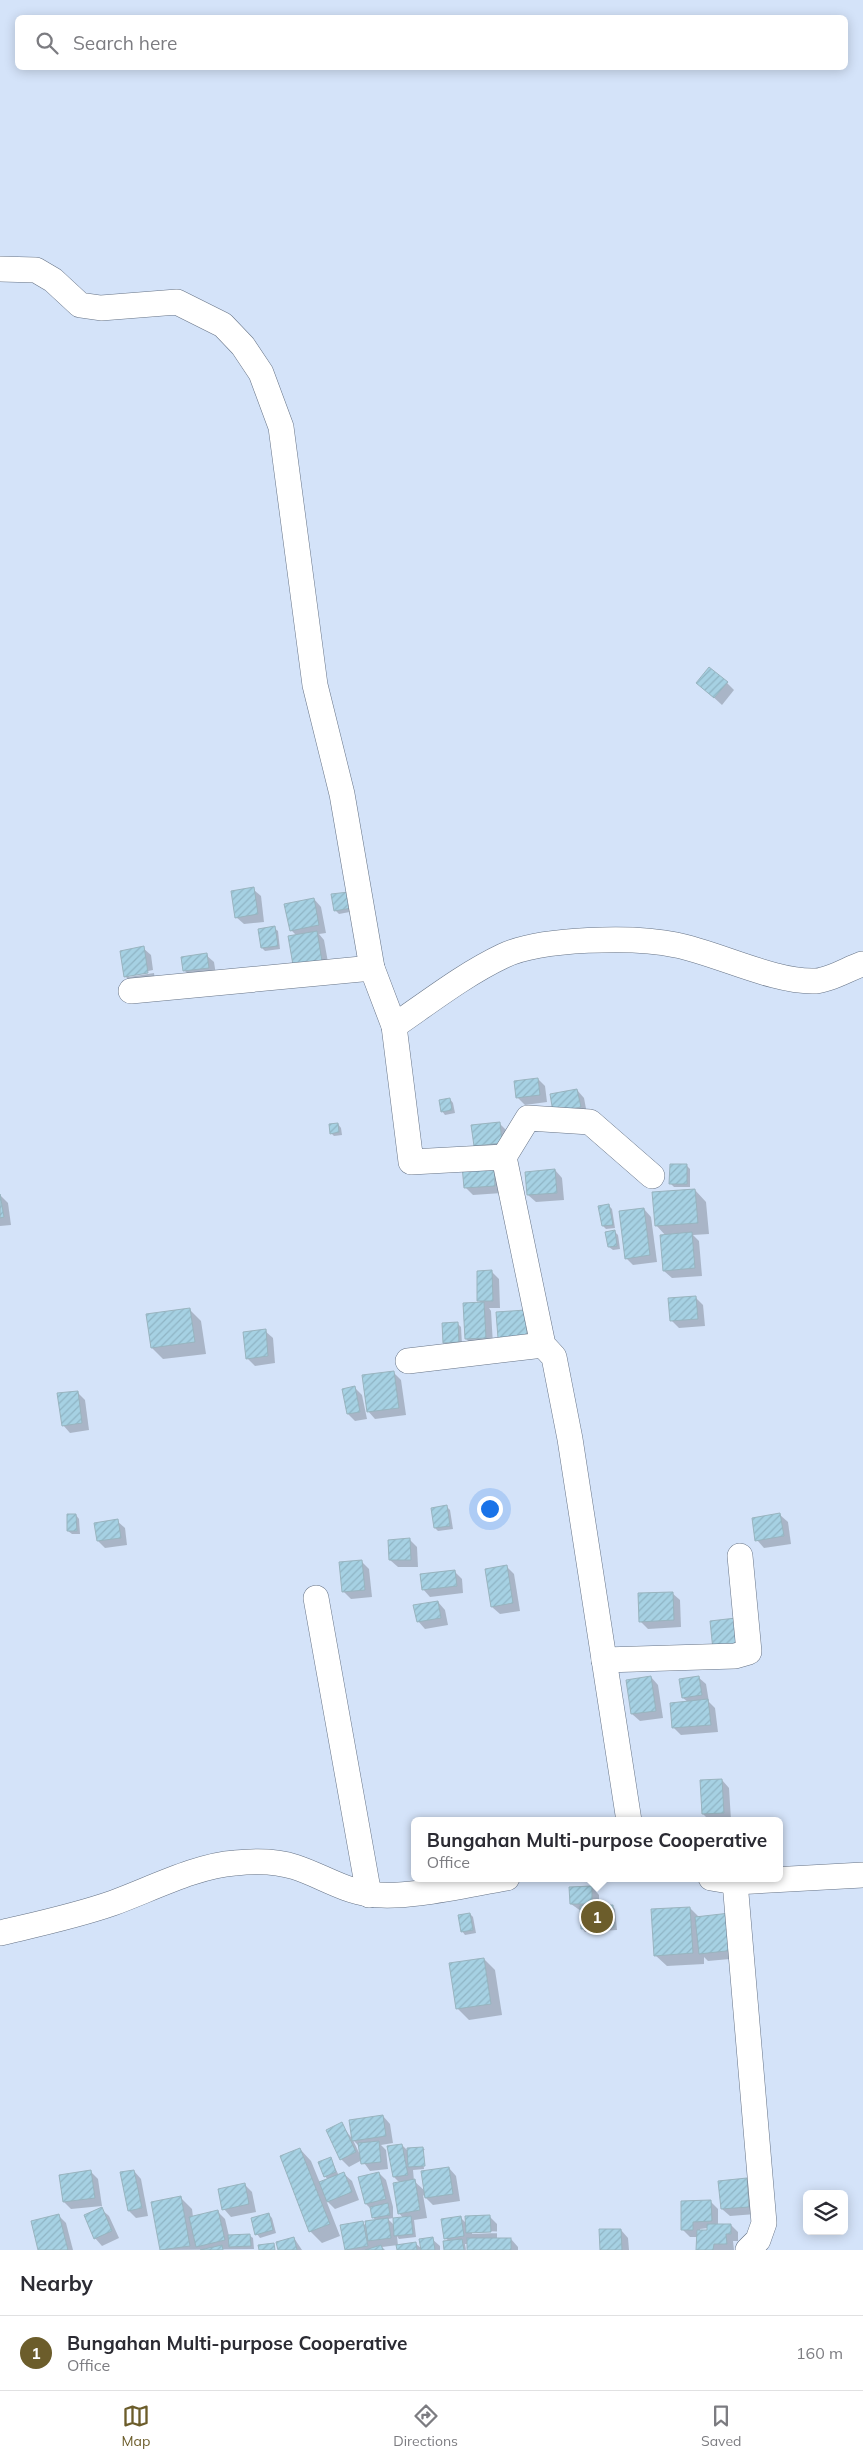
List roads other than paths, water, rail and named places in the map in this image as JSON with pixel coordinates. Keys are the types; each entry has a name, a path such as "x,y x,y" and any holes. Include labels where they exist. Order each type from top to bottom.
{"street":[{"path":"0,269 36,270 53,280 80,305 101,308 177,302 223,325 243,346 261,373 281,427 315,685 350,835 372,968 394,1026 411,1162 504,1157"},
{"path":"394,1026 504,955 541,945 602,940 638,940 666,943 786,978 817,981 862,964"},
{"path":"131,991 372,968"},
{"path":"628,1817 566,1421 554,1357 543,1344 504,1157 528,1118 590,1122 652,1176"},
{"path":"408,1361 543,1344"},
{"path":"604,1660 735,1656 749,1652 740,1556"},
{"path":"316,1598 370,1894"},
{"path":"0,1933 62,1918 112,1903 214,1866 232,1863 251,1862 293,1866 340,1886 370,1894 396,1896 482,1882"},
{"path":"783,1878 863,1875"},
{"path":"723,1882 764,2224 758,2240 748,2250"}],"place":[{"name":"Bungahan Multi-purpose Cooperative","path":"597,1917"}]}
